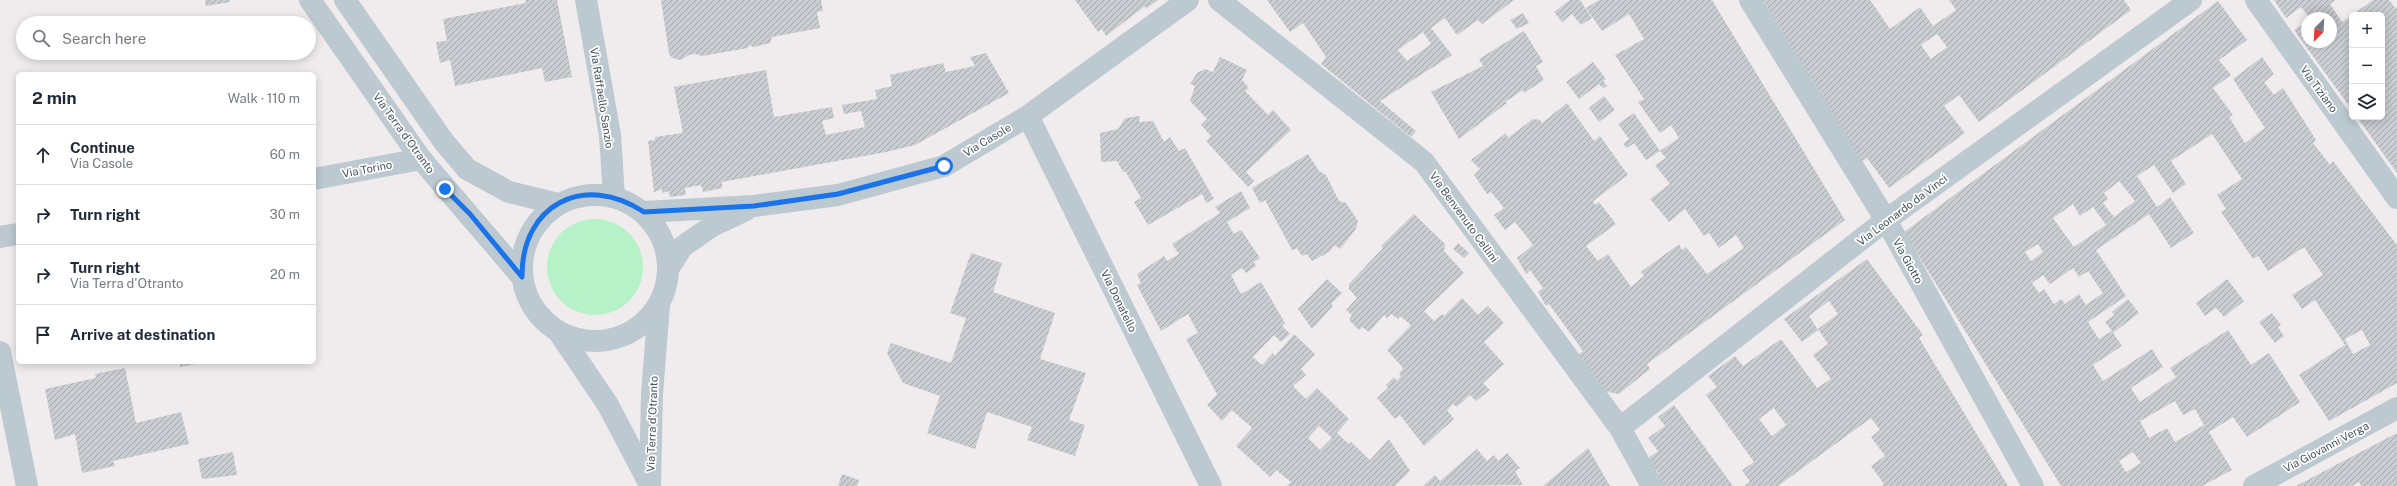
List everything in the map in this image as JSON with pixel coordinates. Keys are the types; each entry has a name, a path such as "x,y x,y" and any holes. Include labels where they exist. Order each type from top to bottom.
{"street":[{"name":"Via Terra d'Otranto","path":"310,0 421,159 522,277"},
{"path":"344,0 444,142 467,169 509,192 558,204"},
{"name":"Via Raffaello Sanzio","path":"586,0 610,136 614,197"},
{"name":"Via Casole","path":"644,212 754,206 838,194 944,166 1028,116 1188,0"},
{"name":"Via Benvenuto Cellini","path":"1219,0 1424,162 1620,428 1652,486"},
{"name":"Via Giotto","path":"1750,0 1886,220 2033,486"},
{"name":"Via Leonardo da Vinci","path":"1620,428 1886,220 2191,0"},
{"name":"Via Tiziano","path":"2256,0 2397,198"},
{"name":"Via Donatello","path":"1028,116 1211,486"},
{"name":"Via Torino","path":"316,179 421,159"},
{"path":"595,194 614,197 630,203 644,212 660,234 666,247 669,268 666,287 659,305 647,320 632,332 614,339 594,341 575,338 558,331 534,308 526,293 522,277 522,260 526,243 544,214 558,204 576,197 595,194"},
{"name":"Via Casole","path":"669,268 682,247 712,226 754,206"},
{"path":"0,237 16,234"},
{"name":"Via Terra d'Otranto","path":"650,485 652,394 659,305"},
{"name":"Via Terra d'Otranto","path":"558,331 608,405 650,485"},
{"path":"0,352 27,486"},
{"name":"Via Giovanni Verga","path":"2254,486 2397,408"}],"green space":[{"path":"595,219 613,223 622,227 629,233 635,240 639,249 643,267 639,285 635,294 629,301 622,307 613,311 595,315 577,311 568,307 561,301 555,294 551,285 547,267 551,249 555,240 561,233 568,227 577,223"}],"building":[{"path":"205,0 230,0 230,2 206,6"},
{"path":"525,0 557,0 572,77 545,82 542,68 455,86 450,60 440,63 436,42 447,41 443,19 526,3"},
{"path":"661,0 821,0 823,11 817,12 820,28 772,37 770,43 754,47 749,45 748,48 702,56 696,54 689,55 681,60 672,58 669,54"},
{"path":"1075,0 1158,0 1146,9 1145,6 1106,36 1102,29 1098,32"},
{"path":"1267,0 1514,0 1482,24 1478,20 1457,35 1445,18 1431,28 1452,55 1380,101 1416,131 1411,137 1321,64 1326,57 1303,23 1290,32","holes":["1423,32 1431,44 1407,61 1398,50"]},
{"path":"1570,0 1580,0 1592,18 1581,25 1572,14 1562,22 1554,12"},
{"path":"1599,0 1712,0 1845,220 1647,364 1650,369 1619,394 1598,390 1579,354 1583,351 1549,304 1546,306 1538,292 1543,288 1530,270 1526,274 1517,258 1533,245 1515,222 1505,230 1494,215 1504,208 1491,192 1487,194 1474,175 1480,169 1471,160 1506,133 1508,138 1533,119 1540,120 1542,123 1567,103 1594,141 1600,136 1628,175 1593,201 1595,205 1599,202 1616,224 1586,246 1598,261 1608,254 1631,287 1644,276 1641,272 1679,244 1682,250 1686,247 1707,274 1744,248 1736,235 1719,248 1709,233 1704,236 1685,209 1669,222 1650,199 1670,184 1655,165 1666,158 1660,151 1679,138 1671,125 1660,133 1638,102 1644,99 1615,55 1644,39 1629,14 1602,31 1586,8"},
{"path":"1763,0 1870,0 1890,29 1920,7 1933,26 1956,10 1949,0 2124,0 2131,10 1979,122 1959,95 1944,106 1965,133 1889,188 1867,158 1861,162","holes":["1937,34 1947,47 1931,59 1921,45"]},
{"path":"2274,0 2335,0 2330,4 2335,12 2305,12 2301,7 2286,18"},
{"path":"2373,0 2389,0 2395,8 2397,7 2397,173 2359,120 2385,120 2385,12 2356,12"},
{"path":"2218,1 2247,40 2219,60 2231,75 2213,88 2233,115 2229,117 2245,143 2265,128 2233,79 2262,57 2274,74 2264,82 2274,95 2283,88 2316,140 2313,143 2330,165 2333,161 2397,245 2397,383 2329,421 2299,375 2345,345 2315,300 2302,309 2292,295 2323,275 2304,247 2268,271 2258,256 2253,259 2221,212 2226,209 2217,195 2242,179 2212,134 2171,161 2186,184 2173,193 2154,165 2137,176 2157,207 2170,197 2194,233 2171,248 2149,214 2096,250 2126,296 2088,322 2099,339 2112,331 2105,322 2114,315 2112,312 2128,299 2139,313 2113,333 2122,346 2093,365 2103,381 2152,349 2163,367 2131,388 2140,402 2176,377 2170,368 2228,330 2251,365 2269,353 2300,402 2247,437 2233,417 2209,432 2232,470 2202,486 2061,486 1904,232","holes":["2119,181 2135,201 2114,217 2103,203 2108,199 2104,193","2073,204 2080,216 2093,207 2106,225 2074,247 2053,218","2038,244 2043,252 2031,261 2025,252","2073,268 2079,277 2088,271 2103,293 2086,305 2079,294 2065,304 2061,299 2054,304 2044,289 2039,293 2032,283 2043,275 2050,284","2362,330 2370,345 2353,354 2345,339","2175,401 2183,415 2195,409 2204,425 2175,442 2167,428 2149,438 2140,421","2133,452 2141,463 2126,472 2119,461"]},
{"path":"1523,13 1529,23 1517,29 1510,20"},
{"path":"2337,14 2342,22 2349,17 2349,106 2307,48 2337,48"},
{"path":"2301,25 2301,40 2294,30"},
{"path":"1524,31 1543,62 1536,66 1544,80 1524,93 1523,90 1505,102 1507,103 1459,139 1431,92 1483,66 1479,59"},
{"path":"986,53 1009,93 915,145 886,152 722,182 722,188 703,192 701,185 685,188 686,195 670,197 669,191 662,193 662,189 654,192 648,141 655,140 655,137 683,133 674,87 766,70 774,117 832,107 834,118 822,121 826,135 865,127 861,111 844,114 842,105 877,99 875,90 892,86 890,75 943,63 946,72 975,66 970,57"},
{"path":"1220,57 1247,70 1242,80 1249,88 1245,91 1268,115 1273,110 1291,130 1246,172 1254,181 1248,187 1206,141 1211,136 1201,125 1207,119 1190,101 1195,86 1190,84 1197,73 1205,69 1213,72"},
{"path":"1593,62 1606,79 1603,81 1607,86 1603,88 1599,84 1579,99 1566,82"},
{"path":"1604,96 1615,110 1599,122 1589,108"},
{"path":"1634,113 1660,151 1646,160 1634,143 1627,148 1623,144 1629,139 1618,124"},
{"path":"1140,116 1139,122 1153,121 1164,142 1170,137 1179,151 1185,148 1214,199 1206,203 1202,194 1148,225 1134,202 1141,198 1125,171 1123,172 1117,161 1101,162 1100,133 1118,129 1125,118"},
{"path":"1308,154 1319,171 1326,175 1339,201 1346,203 1358,221 1356,229 1340,249 1335,245 1329,252 1312,261 1307,254 1302,256 1297,248 1292,250 1265,200 1260,203 1252,188"},
{"path":"1241,191 1250,208 1227,222 1234,234 1241,230 1260,258 1254,262 1256,266 1246,273 1242,268 1231,275 1241,294 1261,282 1285,323 1282,326 1290,334 1281,342 1274,335 1253,357 1262,365 1273,353 1275,356 1294,334 1315,354 1301,369 1306,375 1293,386 1306,399 1317,388 1349,419 1337,433 1349,444 1351,442 1370,460 1389,439 1410,471 1395,486 1287,486 1291,482 1276,470 1270,477 1236,446 1252,428 1232,410 1222,421 1207,405 1217,394 1186,339 1198,333 1188,314 1161,331 1137,285 1141,283 1137,274 1164,256 1167,261 1179,254 1172,244 1220,213 1215,207","holes":["1319,426 1332,438 1320,450 1308,438"]},
{"path":"1414,214 1445,244 1444,251 1464,273 1424,311 1434,321 1442,314 1444,316 1462,298 1478,315 1488,306 1504,323 1484,342 1504,364 1483,383 1490,390 1476,401 1470,395 1457,407 1453,404 1447,410 1454,419 1424,446 1400,415 1395,419 1377,398 1388,388 1386,385 1394,377 1397,381 1401,376 1399,374 1403,368 1387,350 1411,325 1400,316 1398,319 1391,314 1387,318 1384,315 1369,332 1362,327 1359,330 1349,320 1352,315 1346,310 1357,298 1349,289 1349,284 1383,248 1381,246"},
{"path":"1458,243 1469,253 1464,258 1453,249"},
{"path":"971,253 1002,263 993,292 1055,313 1040,359 1086,373 1069,420 1085,425 1075,456 1027,440 1032,427 987,412 975,449 927,433 940,396 903,383 887,353 891,343 951,363 966,318 950,313"},
{"path":"1867,259 1923,335 1919,338 2008,486 1882,486 1884,484 1871,466 1885,456 1871,437 1880,430 1871,418 1778,486 1744,486 1750,482 1742,470 1754,462 1706,395 1717,387 1708,376 1735,356 1743,366 1781,339 1817,388 1831,379 1813,355 1828,344 1818,329 1838,314 1829,301 1809,316 1818,330 1802,342 1784,319","holes":["1774,408 1786,425 1772,436 1759,419"]},
{"path":"1327,279 1342,293 1331,304 1333,306 1312,329 1298,309"},
{"path":"2227,279 2244,301 2224,317 2216,308 2205,316 2196,303"},
{"path":"2272,313 2281,325 2278,327 2284,336 2275,343 2259,322"},
{"path":"180,364 196,364 180,367"},
{"path":"125,368 136,423 181,412 189,444 113,461 115,466 82,473 75,434 55,440 45,389 96,378 95,374"},
{"path":"1674,405 1733,486 1654,486 1650,481 1659,474 1647,459 1658,451 1648,438 1665,426 1658,417"},
{"path":"2397,433 2397,486 2361,486 2359,482 2352,486 2296,486"},
{"path":"1588,448 1610,486 1543,486"},
{"path":"1477,449 1487,461 1494,455 1498,461 1507,453 1520,468 1515,471 1523,485 1423,486 1435,475 1440,481"},
{"path":"233,452 237,475 202,479 198,459"},
{"path":"842,474 859,480 857,486 838,486"}],"route":[{"path":"445,189 470,214 522,277 522,260 526,243 534,228 544,214 558,204 576,197 595,194 614,197 630,203 644,212 754,206 838,194 944,166"}]}
